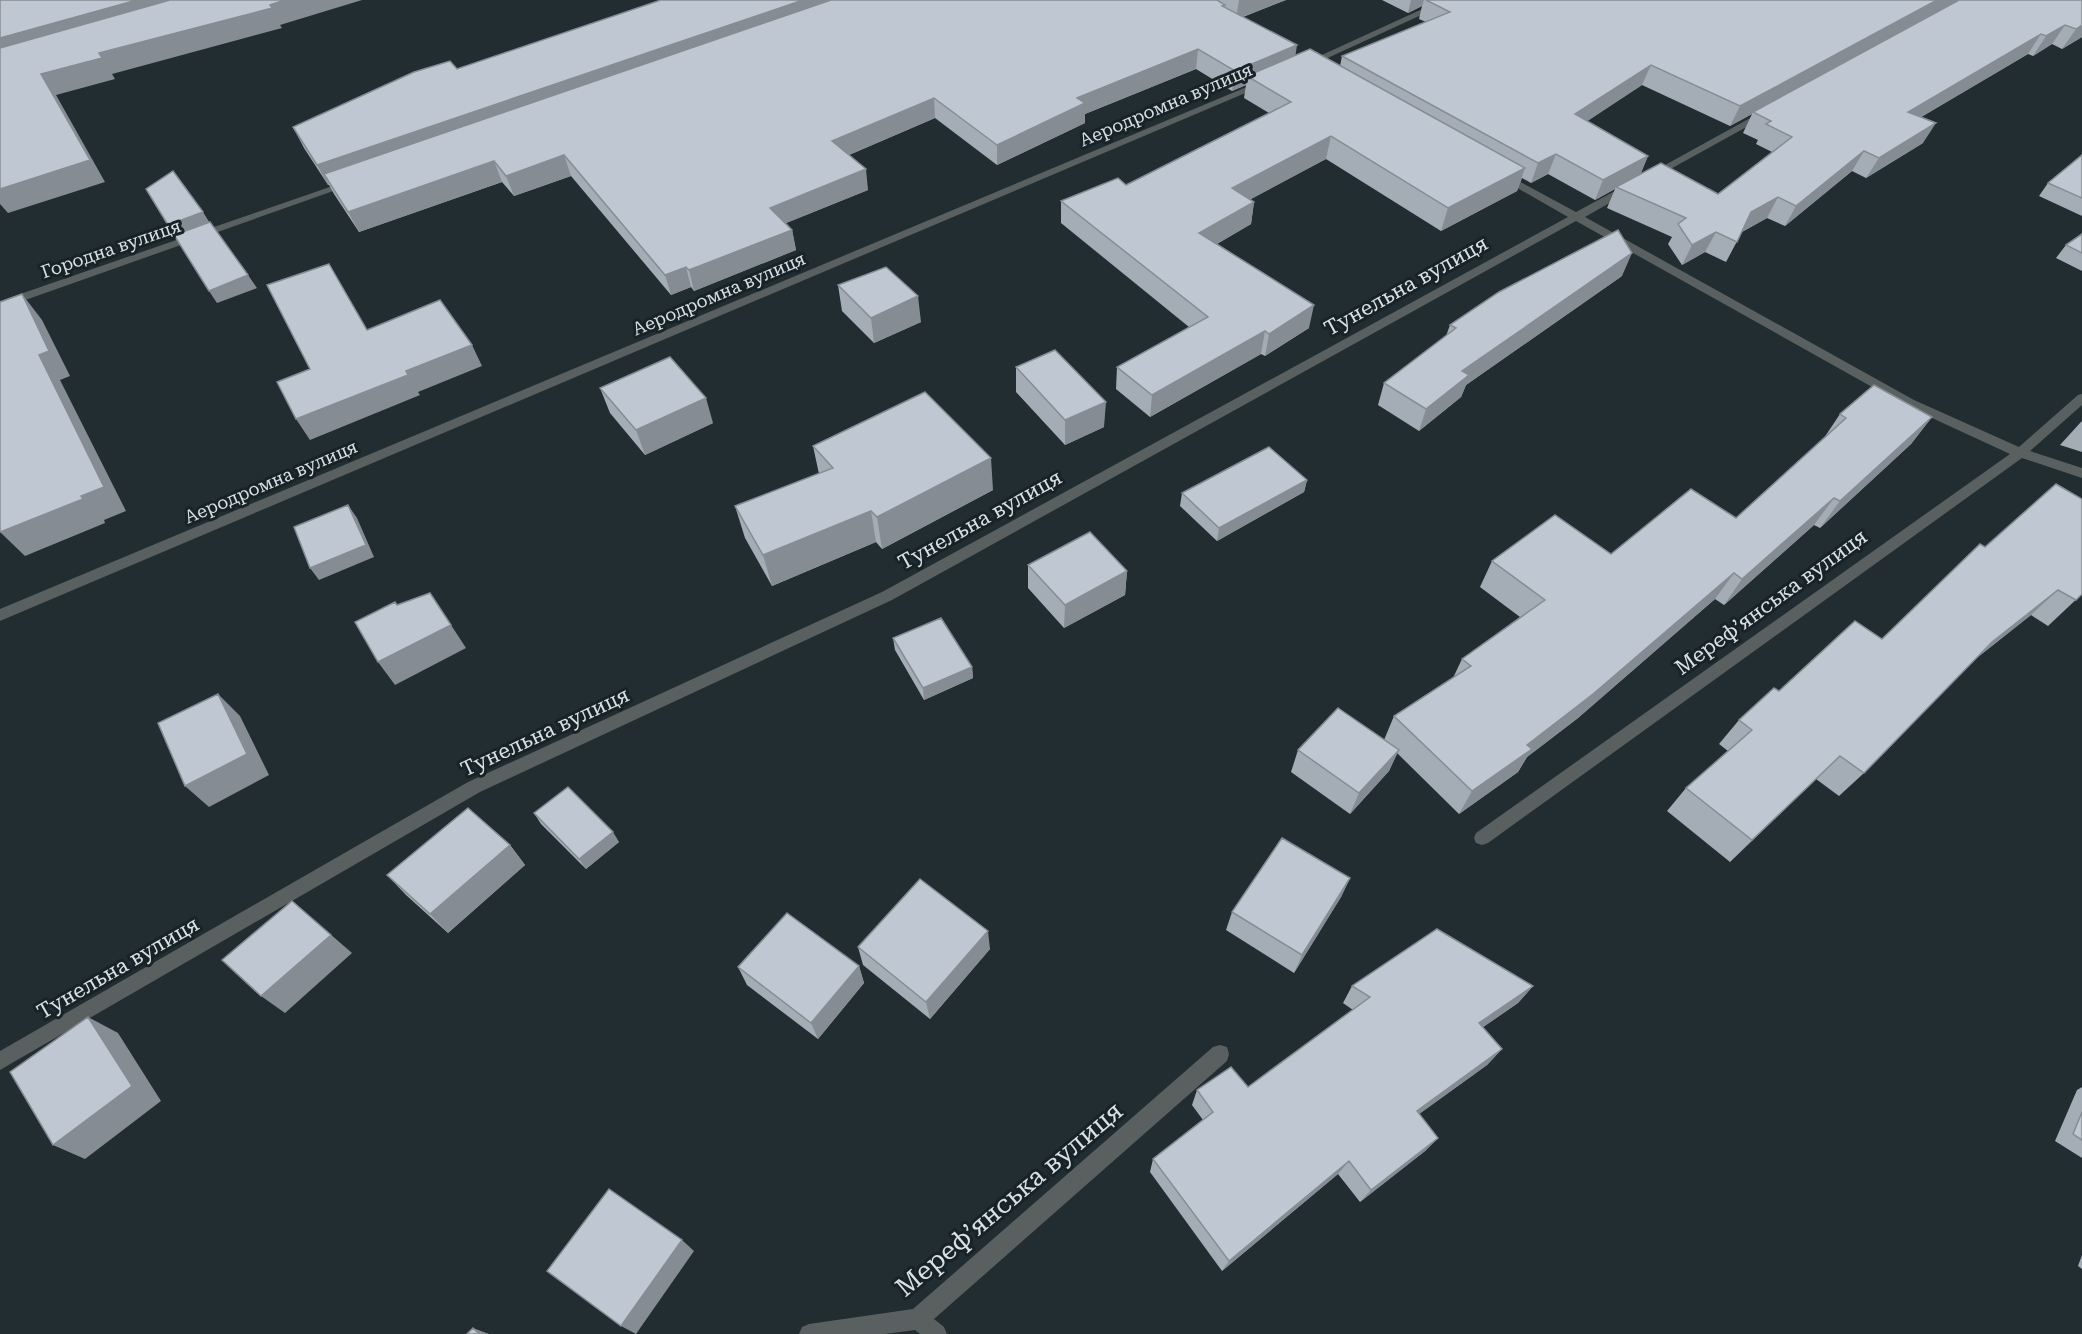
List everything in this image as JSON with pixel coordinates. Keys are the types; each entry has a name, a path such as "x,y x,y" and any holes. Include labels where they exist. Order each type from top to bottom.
{"street":[{"path":"1303,66 1449,0"},
{"name":"Аеродромна вулиця","path":"0,615 1273,79"},
{"name":"Тунельна вулиця","path":"0,1061 474,787 887,596 1775,108"},
{"path":"1493,170 1910,403 2020,453 2082,473"},
{"name":"Городна вулиця","path":"0,305 360,180"},
{"name":"Мерефʼянська вулиця","path":"1482,838 2020,453 2082,398"},
{"name":"Мерефʼянська вулиця","path":"809,1334 918,1319 1220,1054"},
{"path":"918,1319 938,1334"}],"building":[{"path":"0,0 137,0 0,38"},
{"path":"170,0 285,0 270,5 272,8 99,53 102,58 41,74 90,160 0,189 0,48"},
{"path":"661,0 803,0 317,165 293,127 414,72 450,61 457,69"},
{"path":"831,0 1217,0 1225,5 1222,6 1297,45 1235,71 1198,49 1077,98 1085,103 997,145 934,98 832,141 866,169 770,208 792,230 689,270 686,267 665,275 564,155 506,176 494,161 348,212 324,174"},
{"path":"1426,0 1937,0 1740,106 1651,65 1575,114 1648,156 1603,180 1556,154 1538,163 1342,56 1450,12"},
{"path":"1959,0 2082,0 2082,25 2076,29 2065,25 2046,36 2041,34 1908,112 1936,123 1879,158 1864,151 1796,206 1778,197 1751,212 1737,242 1716,232 1692,245 1678,224 1686,218 1616,187 1661,163 1718,194 1792,137 1766,124 1771,121 1753,112"},
{"path":"1310,49 1525,168 1448,208 1331,136 1232,188 1254,202 1199,233 1314,305 1269,334 1265,331 1152,395 1117,367 1208,317 1061,201 1118,178 1126,185 1291,102 1247,76"},
{"path":"2082,155 2082,198 2048,183"},
{"path":"173,171 203,212 168,225 146,189"},
{"path":"210,222 248,275 209,291 174,235"},
{"path":"1618,230 1632,253 1462,371 1469,375 1426,409 1384,383 1456,328 1450,325 1499,292"},
{"path":"2082,234 2082,253 2066,245"},
{"path":"329,264 367,330 440,300 472,345 406,371 408,375 296,419 277,382 310,369 267,285"},
{"path":"886,267 918,296 871,318 838,285"},
{"path":"22,294 49,351 39,355 104,487 81,496 83,499 0,532 0,302"},
{"path":"1055,350 1106,402 1065,420 1016,367"},
{"path":"670,357 706,398 636,430 600,388"},
{"path":"1874,385 1932,417 1840,501 1834,498 1742,579 1734,573 1593,694 1527,745 1532,749 1472,791 1394,716 1471,666 1462,659 1545,600 1492,561 1555,515 1611,554 1691,489 1736,518 1846,418 1840,414"},
{"path":"925,392 991,458 877,517 871,511 763,555 735,506 833,468 813,446"},
{"path":"1269,447 1307,480 1219,528 1182,493"},
{"path":"2056,484 2082,499 2082,594 2076,600 2058,590 1992,642 1864,773 1840,756 1752,840 1686,788 1752,730 1739,720 1774,688 1779,691 1855,621 1882,639 1980,544 1985,547"},
{"path":"348,505 366,545 310,568 294,527"},
{"path":"1090,532 1127,571 1065,605 1028,565"},
{"path":"430,593 451,625 378,662 355,622 395,602 397,605"},
{"path":"941,618 972,667 923,688 893,638"},
{"path":"218,694 247,754 185,786 158,723"},
{"path":"1338,708 1399,750 1359,793 1298,750"},
{"path":"568,787 613,832 579,859 534,813"},
{"path":"468,808 510,845 430,914 387,875"},
{"path":"1282,838 1350,878 1302,955 1232,912"},
{"path":"920,879 988,931 926,1002 858,947"},
{"path":"292,901 331,935 261,996 222,960"},
{"path":"787,913 859,966 811,1023 738,967"},
{"path":"1437,929 1533,986 1479,1023 1502,1049 1417,1111 1438,1138 1371,1190 1349,1161 1229,1261 1153,1159 1213,1112 1197,1090 1231,1067 1248,1087 1370,997 1352,986"},
{"path":"88,1017 132,1086 53,1145 10,1072"},
{"path":"2082,1112 2082,1140 2073,1134"},
{"path":"609,1189 682,1240 621,1326 547,1271"},
{"path":"473,1328 479,1334 467,1334"}]}
